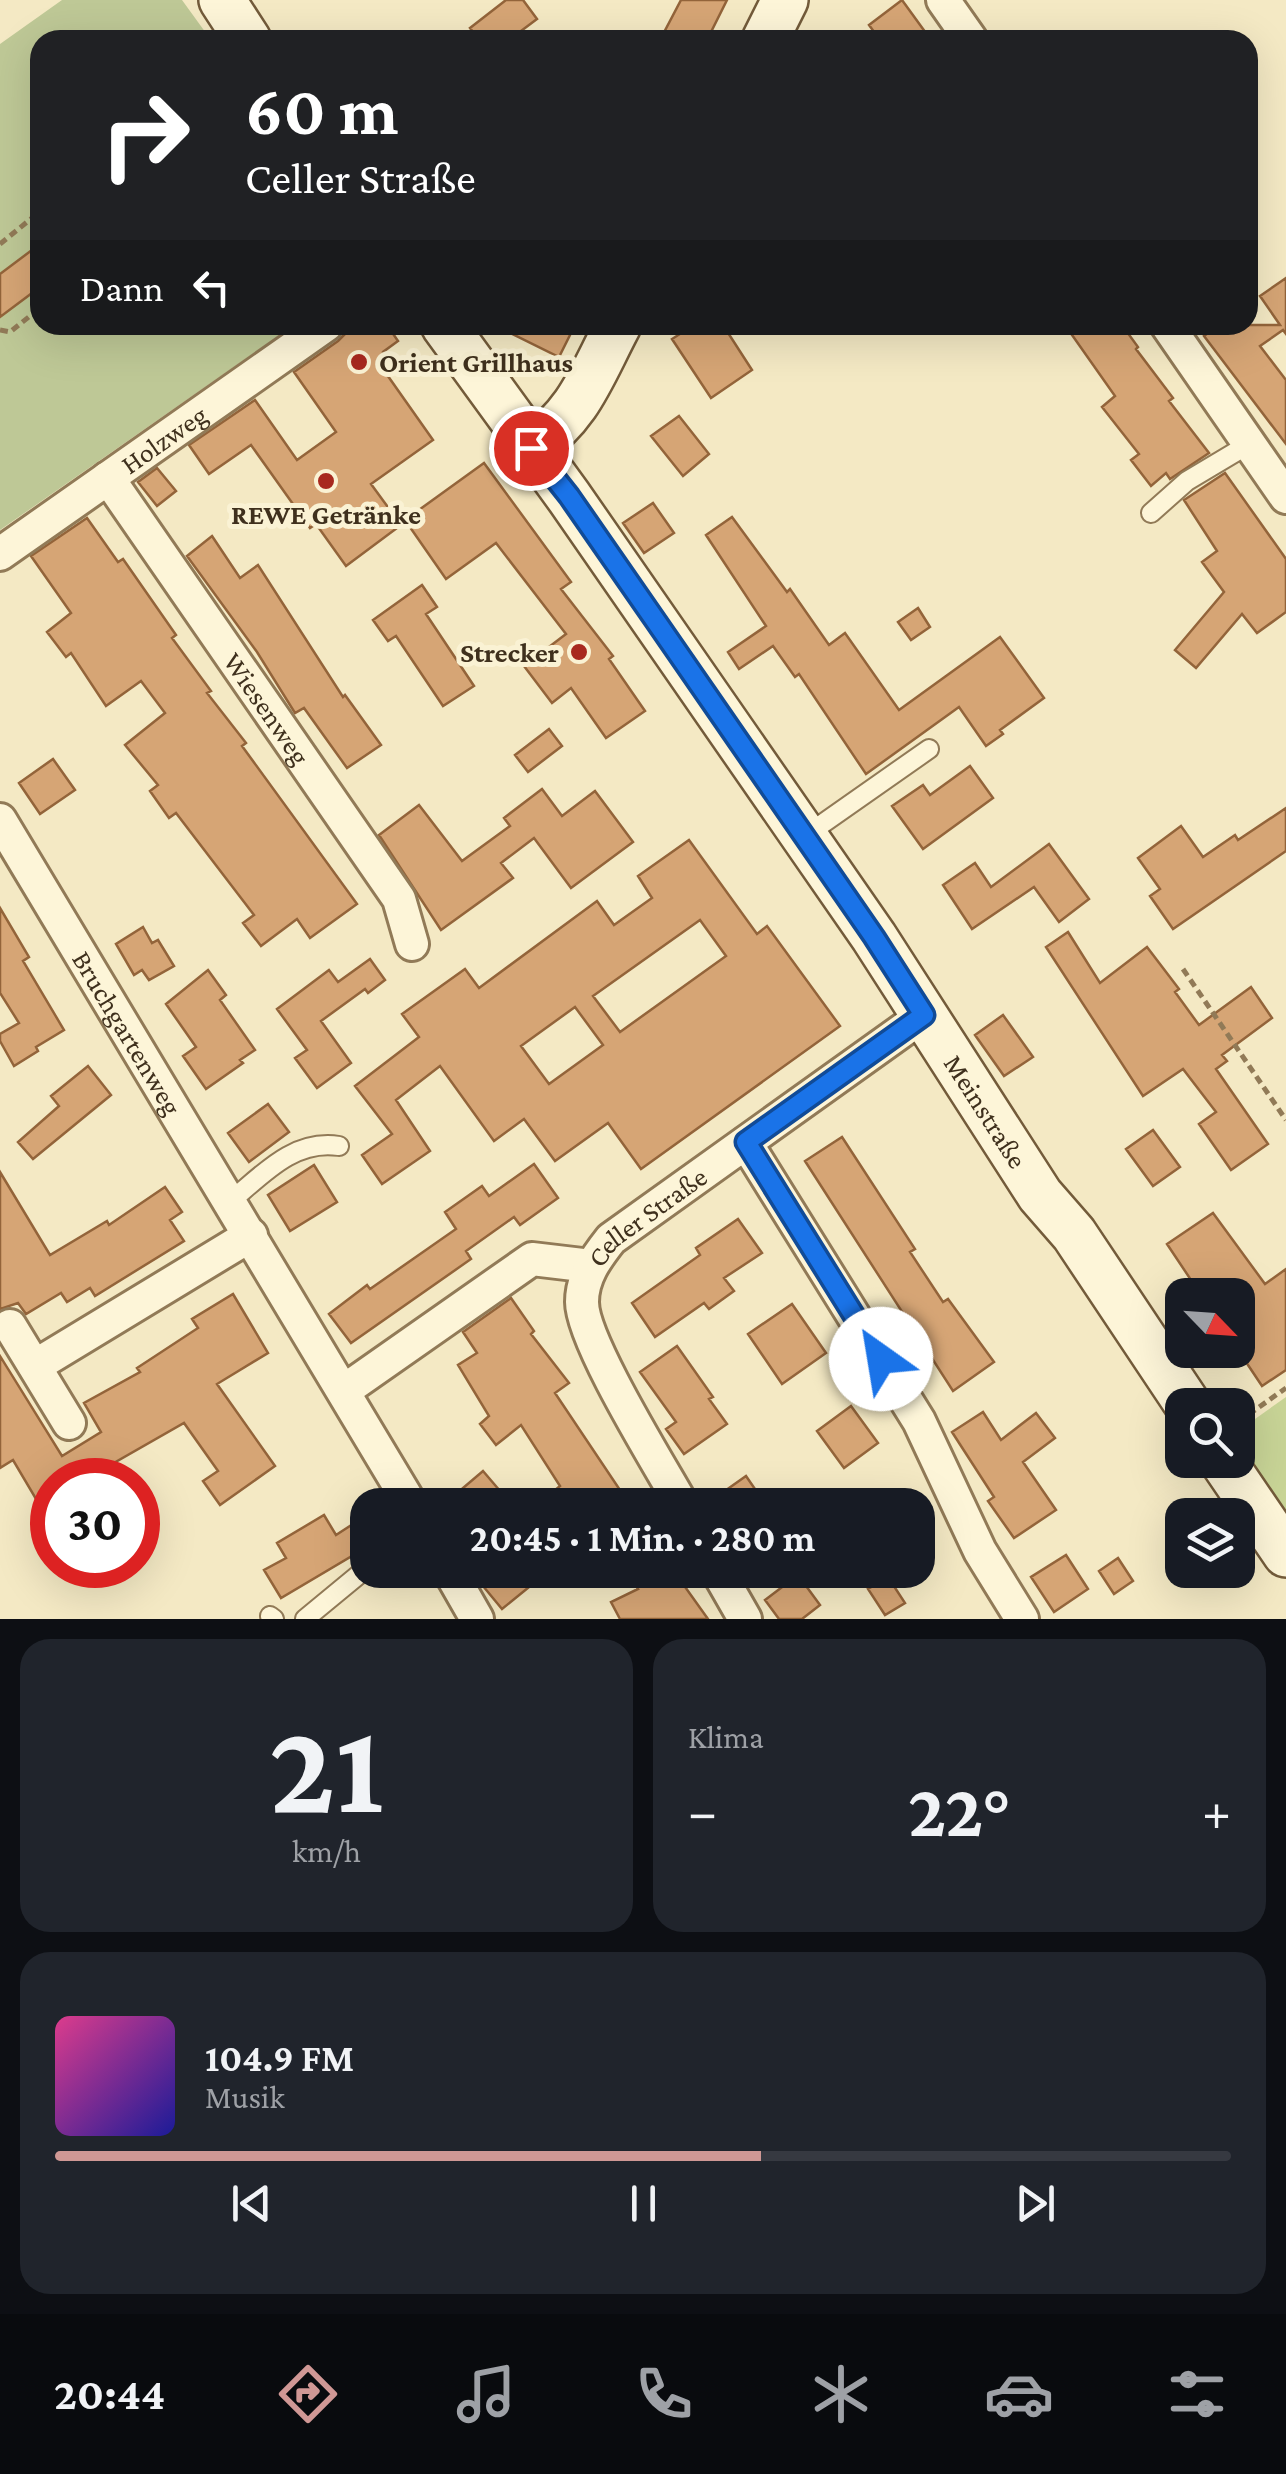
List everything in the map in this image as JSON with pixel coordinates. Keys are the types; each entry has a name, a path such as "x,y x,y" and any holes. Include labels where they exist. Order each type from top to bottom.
{"street":[{"path":"222,0 242,30"},
{"path":"769,30 785,0"},
{"path":"943,0 964,30"},
{"name":"Holzweg","path":"0,554 312,335"},
{"name":"Meinstraße","path":"451,335 569,496 804,836 1040,1195 1074,1234 1177,1388"},
{"path":"531,448 574,411 613,335"},
{"path":"1174,335 1286,497"},
{"name":"Wiesenweg","path":"108,478 398,899 412,944"},
{"name":"Bruchgartenweg","path":"2,826 401,1488"},
{"name":"Celler Straße","path":"673,1488 587,1331 582,1292 590,1266 611,1239 924,1015"},
{"path":"746,1142 919,1421 980,1551 1022,1619"},
{"path":"35,1366 251,1235"},
{"path":"345,1390 532,1259 590,1266"},
{"path":"10,1326 68,1423"},
{"path":"1234,1478 1286,1554"},
{"path":"459,1588 477,1619"},
{"path":"727,1588 745,1619"}],"lane":[{"path":"1151,513 1187,481 1249,444"},
{"path":"804,836 929,748"},
{"path":"231,1201 275,1164 304,1146 339,1146"},
{"path":"305,1619 350,1582"}],"path":[{"path":"0,244 30,220"},
{"path":"0,330 10,332 30,316"},
{"path":"1183,969 1286,1120"},
{"path":"1255,1410 1286,1388"}],"green space":[{"path":"62,0 182,0 204,30 30,30 30,335 280,335 0,530 0,44"},
{"path":"1286,1397 1286,1540 1249,1478 1255,1478 1255,1419"}],"building":[{"path":"506,0 523,0 537,19 522,30 470,28"},
{"path":"681,0 727,0 712,30 665,30"},
{"path":"902,0 924,30 873,30 869,25"},
{"path":"30,252 30,294 0,317 0,274"},
{"path":"1286,278 1286,334 1283,330 1260,346 1286,380 1286,444 1204,336 1258,335 1258,325 1280,325 1260,296"},
{"path":"344,335 394,335 398,341 383,352 383,369 433,440 371,484 401,525 346,566 316,524 310,528 251,445 209,474 189,445 255,400 297,460 336,432 294,372"},
{"path":"514,335 570,335 559,357"},
{"path":"678,335 729,335 752,370 711,398 672,339"},
{"path":"1072,335 1129,335 1173,398 1169,401 1209,453 1170,479 1166,473 1151,486 1131,460 1139,454 1102,407 1115,396"},
{"path":"679,416 709,454 683,476 651,436"},
{"path":"484,463 571,582 561,589 613,656 609,659 645,711 606,738 571,688 552,703 524,666 566,634 496,543 446,579 405,520"},
{"path":"157,468 176,491 157,506 138,482"},
{"path":"1225,473 1286,559 1286,612 1257,633 1242,614 1196,668 1175,650 1224,592 1202,562 1217,551 1184,500"},
{"path":"653,503 674,533 644,553 623,523"},
{"path":"732,517 829,645 845,633 899,710 1000,637 1044,698 1000,730 1003,734 986,746 959,707 866,774 799,674 795,677 773,646 739,669 728,652 766,626 706,535"},
{"path":"87,518 118,562 123,559 176,635 172,638 211,691 207,693 246,743 242,746 357,904 310,938 297,919 261,946 243,923 254,915 176,813 169,818 150,791 158,785 125,745 165,713 141,681 106,706 71,653 66,657 47,632 71,613 31,556"},
{"path":"212,536 240,578 258,565 343,697 381,745 347,768 304,708 295,713 257,652 187,556"},
{"path":"422,585 437,607 426,614 474,686 443,706 396,636 388,641 373,620"},
{"path":"918,608 930,627 911,640 898,622"},
{"path":"549,729 562,746 528,772 515,755"},
{"path":"53,759 75,790 40,814 19,783"},
{"path":"970,766 993,798 923,849 892,806 923,785 930,795"},
{"path":"542,789 562,816 595,791 633,842 571,888 534,838 501,863 513,878 441,930 379,835 419,805 462,861 510,826 504,818"},
{"path":"1286,808 1286,851 1173,929 1150,896 1160,889 1138,858 1181,826 1203,857 1235,835 1238,840"},
{"path":"689,840 757,934 767,926 840,1026 641,1169 608,1123 555,1161 524,1119 494,1141 440,1066 396,1100 430,1151 382,1184 362,1155 392,1134 355,1086 419,1037 402,1014 465,969 479,988 597,901 614,925 652,898 638,876","holes":["700,920 726,956 620,1032 593,996","575,1007 603,1045 549,1084 521,1046"]},
{"path":"1049,844 1089,899 1059,922 1034,887 972,929 943,885 975,863 991,887"},
{"path":"0,908 29,957 23,961 64,1030 14,1066 0,1041 0,1034 19,1023 0,993"},
{"path":"143,927 152,943 158,940 174,966 149,980 142,970 134,975 116,944"},
{"path":"1068,932 1100,983 1147,947 1179,989 1175,992 1199,1025 1251,987 1272,1018 1222,1055 1227,1061 1216,1069 1268,1144 1231,1170 1199,1124 1216,1112 1183,1069 1143,1096 1046,947"},
{"path":"370,959 385,980 368,993 365,989 321,1021 351,1063 317,1088 295,1058 307,1050 277,1009 329,970 338,982"},
{"path":"208,970 226,995 220,1000 255,1050 206,1089 183,1056 196,1047 166,1004"},
{"path":"1003,1015 1033,1057 1004,1076 975,1035"},
{"path":"88,1066 111,1095 33,1159 18,1142 59,1106 51,1096"},
{"path":"268,1104 289,1132 249,1162 228,1133"},
{"path":"1153,1130 1180,1167 1153,1186 1126,1149"},
{"path":"842,1137 915,1249 910,1252 943,1302 948,1299 994,1362 953,1391 805,1161"},
{"path":"534,1164 558,1198 520,1225 514,1217 466,1251 471,1259 351,1343 329,1314 456,1229 445,1212 482,1186 489,1196"},
{"path":"314,1165 337,1202 290,1231 268,1195"},
{"path":"0,1172 50,1255 107,1221 109,1225 165,1187 182,1212 170,1220 184,1241 95,1296 90,1288 67,1302 61,1293 26,1314 18,1303 0,1309"},
{"path":"1213,1213 1265,1284 1286,1269 1286,1370 1262,1386 1250,1368 1255,1368 1255,1278 1190,1278 1167,1244"},
{"path":"738,1219 762,1253 724,1278 734,1291 709,1309 704,1303 655,1337 632,1303 700,1255 696,1248"},
{"path":"233,1294 268,1353 217,1384 275,1466 220,1505 203,1481 218,1471 184,1423 123,1458 30,1458 30,1489 13,1460 0,1468 0,1356 62,1456 101,1432 84,1403 140,1372 137,1368 198,1328 192,1319"},
{"path":"511,1298 534,1331 531,1334 569,1383 555,1393 619,1488 558,1488 560,1486 521,1425 496,1445 480,1424 489,1416 458,1365 477,1353 463,1332"},
{"path":"792,1304 826,1353 782,1384 748,1334"},
{"path":"677,1346 727,1424 684,1454 666,1429 676,1422 640,1372"},
{"path":"851,1406 878,1443 844,1468 817,1431"},
{"path":"983,1412 1001,1440 1036,1413 1055,1438 1023,1462 1056,1510 1014,1538 988,1501 994,1497 952,1432"},
{"path":"483,1471 498,1488 463,1488"},
{"path":"746,1476 754,1488 729,1488"},
{"path":"324,1515 336,1535 350,1526 350,1557 281,1598 264,1570 286,1558 277,1543"},
{"path":"1066,1555 1088,1589 1054,1612 1031,1577"},
{"path":"1118,1558 1133,1581 1114,1594 1099,1571"},
{"path":"485,1588 528,1588 502,1609"},
{"path":"686,1588 708,1619 620,1619 611,1602 638,1589"},
{"path":"781,1588 808,1588 820,1605 802,1619 779,1619 765,1600"},
{"path":"895,1588 905,1603 885,1615 868,1589"}],"place":[{"name":"Orient Grillhaus","path":"359,362"},
{"name":"REWE Getränke","path":"326,481"},
{"name":"Strecker","path":"579,652"}],"route":[{"path":"531,448 655,620 924,1015 746,1142 881,1359"}]}
